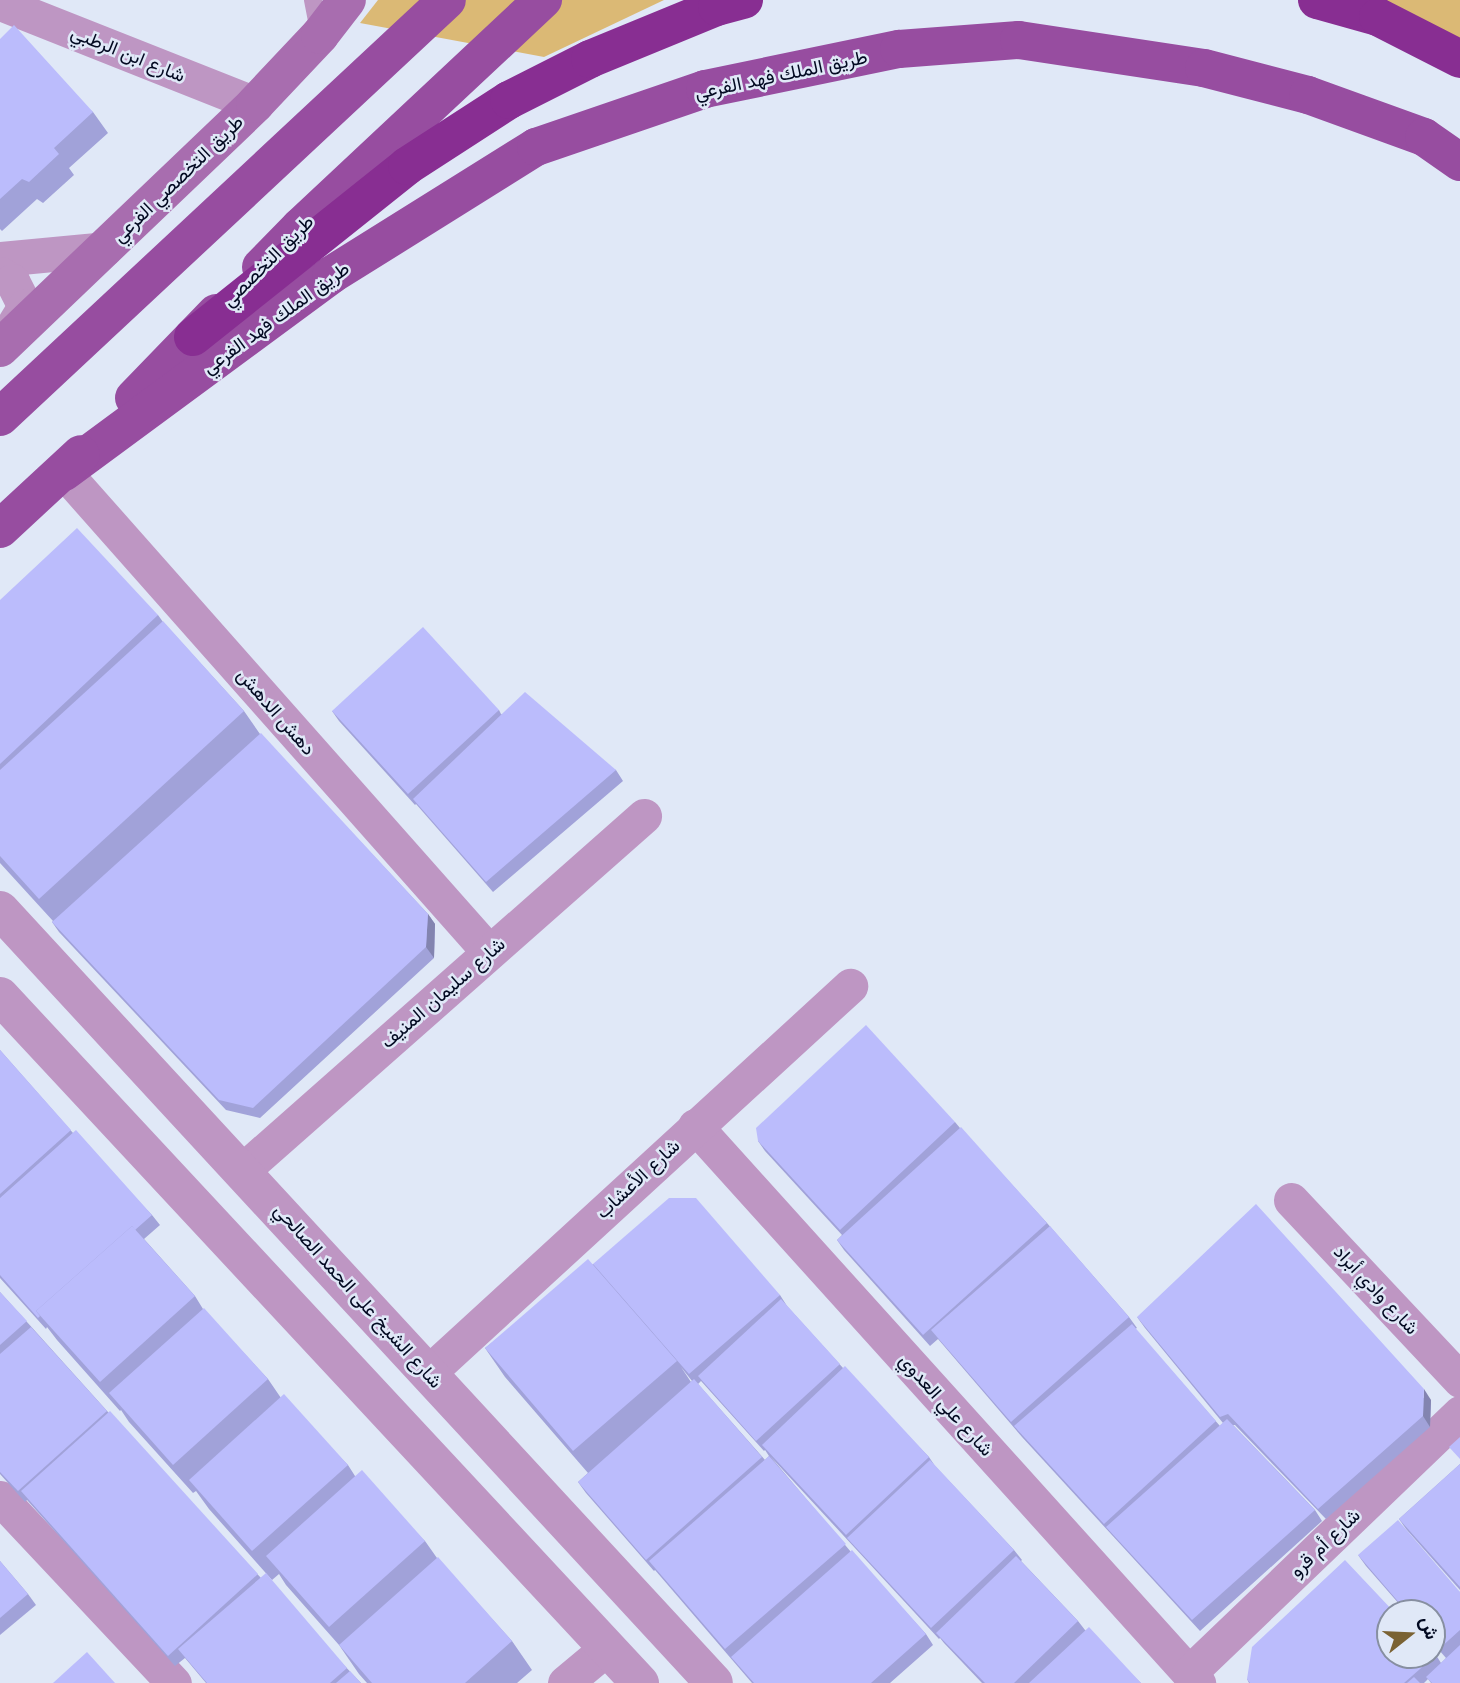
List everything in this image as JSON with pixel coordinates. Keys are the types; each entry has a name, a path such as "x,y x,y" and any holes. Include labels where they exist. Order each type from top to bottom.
{"highway":[{"path":"193,337 407,166 509,100 590,59 717,7 744,0"},
{"path":"1317,0 1378,17 1460,59"}],"main road":[{"name":"طريق التخصصي الفرعي","path":"0,348 255,104 317,18 347,0"},
{"path":"0,417 447,0"},
{"name":"طريق التخصصي","path":"0,529 64,472 300,227 543,0"},
{"name":"طريق الملك فهد الفرعي","path":"64,472 331,275 536,147 705,89 899,49 1019,40 1204,68 1307,94 1424,137 1460,162"}],"street":[{"name":"شارع ابن الرطبي","path":"0,3 255,104"},
{"path":"0,258 105,249"},
{"path":"0,274 12,281 25,306 0,348"},
{"name":"دهش الدهش","path":"64,472 489,952"},
{"name":"شارع سليمان المنيف","path":"243,1170 644,816"},
{"name":"شارع الشيخ على الحمد الصالحي","path":"0,910 715,1683"},
{"name":"شارع الأعشاب","path":"428,1374 850,986"},
{"path":"0,997 640,1683"},
{"name":"شارع علي العدوي","path":"695,1126 1194,1678"},
{"name":"شارع وادي أبراد","path":"1291,1200 1460,1380"},
{"name":"شارع أم قرو","path":"1194,1678 1460,1413"},
{"path":"0,1498 174,1683"},
{"path":"565,1683 607,1648"}],"shaded area":[{"path":"378,0 664,0 544,57 360,23"},
{"path":"1382,0 1460,0 1460,41"}],"building":[{"path":"14,25 93,112 54,148 59,154 29,182 22,179 0,199 0,39"},
{"path":"77,528 158,615 0,764 0,600"},
{"path":"163,621 244,711 39,899 0,856 0,770"},
{"path":"423,627 499,710 408,794 332,711"},
{"path":"525,692 616,770 486,882 413,799"},
{"path":"261,733 428,914 426,947 253,1108 219,1100 52,922"},
{"path":"866,1025 955,1122 840,1230 758,1141 756,1128"},
{"path":"0,1050 71,1130 0,1194"},
{"path":"961,1127 1047,1223 923,1335 837,1240"},
{"path":"76,1130 152,1215 135,1230 132,1226 36,1311 40,1316 38,1318 0,1275 0,1198"},
{"path":"669,1198 696,1198 780,1295 689,1374 593,1264"},
{"path":"1256,1204 1424,1389 1423,1416 1318,1509 1228,1414 1220,1417 1137,1317"},
{"path":"132,1226 195,1296 100,1382 36,1311"},
{"path":"1050,1226 1129,1317 1011,1422 931,1330"},
{"path":"588,1259 677,1361 573,1451 485,1348"},
{"path":"0,1292 27,1321 0,1345"},
{"path":"781,1299 840,1364 756,1441 698,1376"},
{"path":"204,1308 268,1379 173,1465 109,1393"},
{"path":"1132,1324 1216,1421 1104,1524 1014,1426"},
{"path":"31,1327 107,1411 18,1491 0,1472 0,1354"},
{"path":"845,1366 929,1457 846,1535 762,1445"},
{"path":"694,1379 762,1457 646,1560 578,1482"},
{"path":"284,1394 348,1465 252,1551 189,1480"},
{"path":"110,1411 258,1574 168,1656 21,1491"},
{"path":"1227,1419 1315,1510 1192,1620 1106,1527"},
{"path":"1460,1437 1460,1459 1449,1447"},
{"path":"769,1456 846,1544 725,1649 649,1561"},
{"path":"930,1460 1014,1550 931,1628 847,1538"},
{"path":"1460,1464 1460,1587 1399,1519"},
{"path":"362,1470 425,1541 329,1627 266,1556"},
{"path":"1398,1520 1460,1592 1460,1630 1446,1643 1446,1599 1396,1599 1358,1555"},
{"path":"852,1550 926,1634 871,1683 754,1683 731,1657"},
{"path":"1016,1556 1078,1621 1014,1683 985,1683 936,1633"},
{"path":"438,1557 512,1641 465,1683 372,1683 339,1645"},
{"path":"1345,1560 1382,1599 1376,1599 1376,1669 1420,1669 1404,1683 1250,1683 1247,1679 1252,1647"},
{"path":"0,1561 28,1594 0,1618"},
{"path":"266,1573 347,1668 330,1683 207,1683 178,1649"},
{"path":"1089,1627 1141,1683 1029,1683"},
{"path":"1460,1645 1460,1683 1432,1683 1426,1677 1434,1669 1446,1669 1446,1658"},
{"path":"87,1652 115,1683 53,1683"},
{"path":"350,1671 361,1683 336,1683"},
{"path":"1414,1677 1420,1683 1407,1683"}]}
